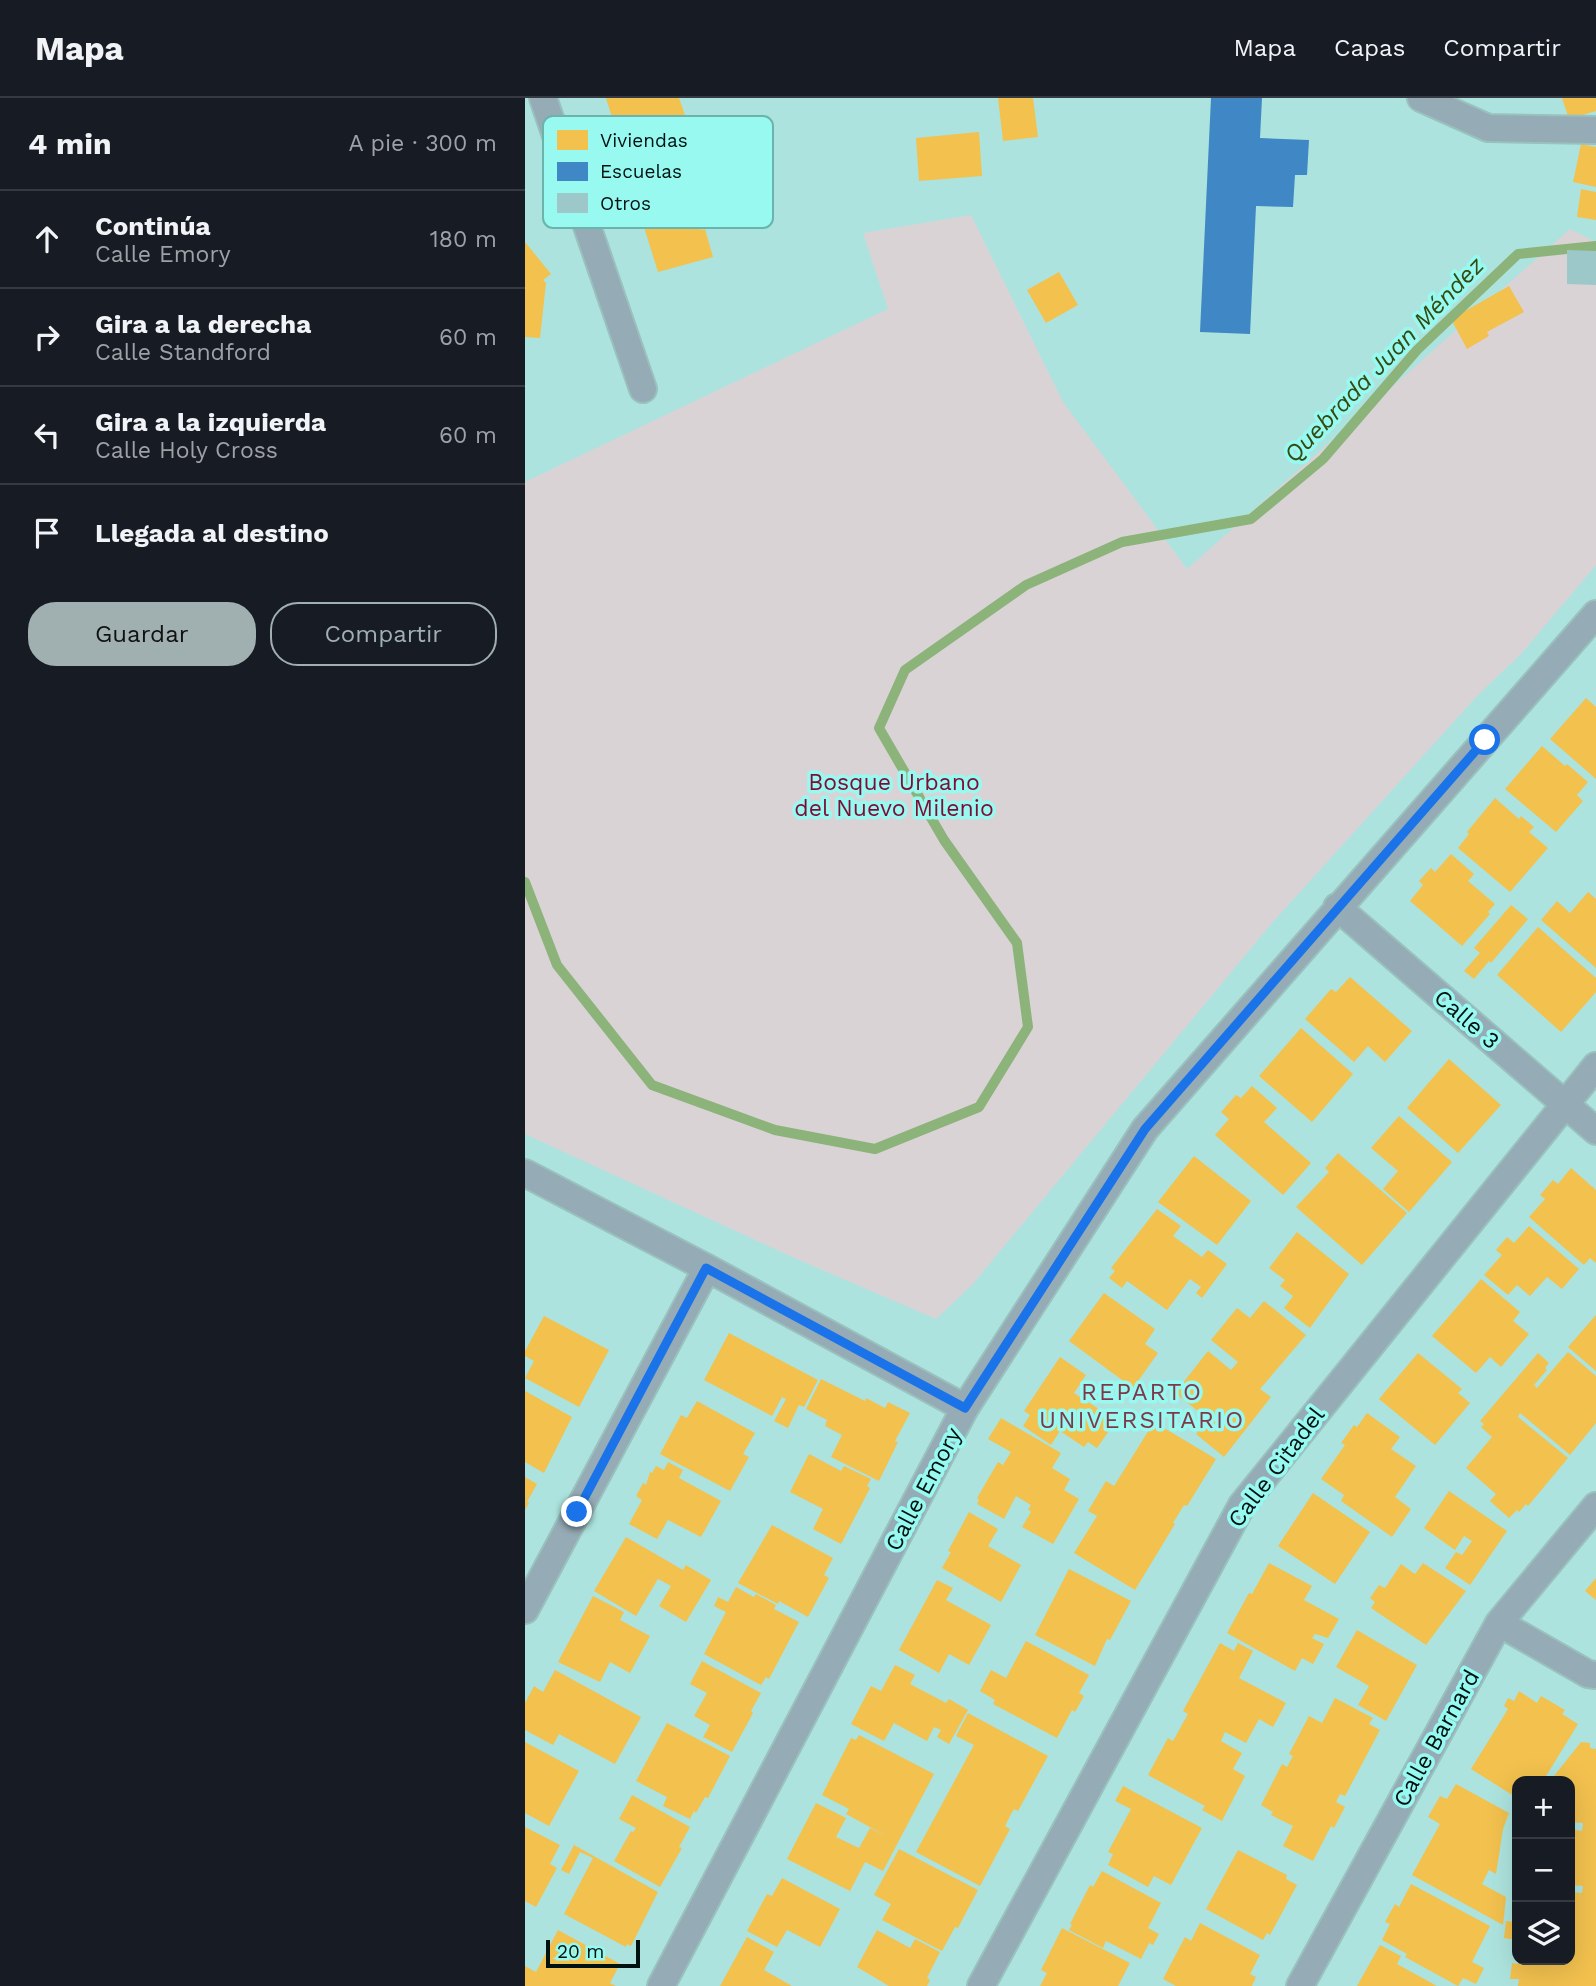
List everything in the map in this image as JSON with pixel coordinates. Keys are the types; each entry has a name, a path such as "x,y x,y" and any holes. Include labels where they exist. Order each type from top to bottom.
{"street":[{"path":"543,98 549,116"},
{"path":"1421,98 1488,128 1596,130"},
{"path":"588,228 643,389"},
{"name":"Calle Emory","path":"661,1986 965,1408 1145,1129 1596,614"},
{"name":"Calle 3","path":"1338,907 1596,1131"},
{"name":"Calle Citadel","path":"981,1986 1242,1505 1596,1066"},
{"path":"525,1173 965,1408"},
{"path":"525,1610 706,1268"},
{"name":"Calle Barnard","path":"1300,1986 1499,1623 1596,1506"},
{"path":"1499,1623 1588,1674 1596,1675"}],"green space":[{"name":"Bosque Urbano del Nuevo Milenio","path":"971,215 1063,402 1187,569 1570,229 1596,242 1596,565 1521,654 1478,695 1272,923 972,1285 936,1319 790,1256 525,1134 525,482 888,309 863,233"}],"building: Viviendas":[{"path":"606,98 679,98 685,116 612,116"},
{"path":"998,98 1033,98 1038,137 1003,141"},
{"path":"1562,98 1596,98 1596,111 1569,119"},
{"path":"979,132 982,176 919,181 916,138"},
{"path":"1581,144 1596,147 1596,187 1573,182"},
{"path":"1581,189 1596,192 1596,220 1577,217"},
{"path":"644,228 705,229 713,257 658,272"},
{"path":"525,242 551,274 543,280 546,283 540,338 525,337"},
{"path":"1059,272 1078,305 1046,323 1027,290"},
{"path":"1509,286 1524,312 1487,332 1489,336 1467,349 1451,319"},
{"path":"1586,698 1596,707 1596,779 1550,739"},
{"path":"1542,746 1588,782 1577,795 1583,801 1556,832 1505,789"},
{"path":"1495,798 1519,819 1521,816 1534,827 1529,832 1548,848 1510,892 1458,848 1469,834 1467,832"},
{"path":"1451,854 1474,874 1468,881 1495,904 1488,912 1490,914 1462,946 1410,901 1423,885 1419,881 1431,868 1435,872"},
{"path":"1588,892 1596,899 1596,968 1541,920 1557,901 1570,913"},
{"path":"1511,905 1528,919 1474,979 1464,971 1480,953 1474,948"},
{"path":"1538,927 1596,978 1596,992 1561,1032 1497,975"},
{"path":"1350,977 1412,1031 1385,1062 1368,1046 1354,1062 1305,1019 1331,989 1336,992"},
{"path":"1301,1028 1353,1074 1312,1122 1259,1076"},
{"path":"1449,1059 1501,1105 1458,1153 1407,1108"},
{"path":"1252,1086 1277,1108 1264,1122 1311,1163 1283,1195 1215,1135 1229,1119 1221,1112 1236,1095 1241,1098"},
{"path":"1399,1116 1452,1162 1409,1212 1383,1189 1398,1171 1371,1148"},
{"path":"1338,1153 1407,1213 1362,1265 1296,1207 1329,1172 1325,1168"},
{"path":"1194,1156 1251,1201 1217,1245 1158,1202"},
{"path":"1571,1168 1596,1190 1596,1263 1590,1258 1584,1265 1529,1217 1545,1199 1540,1195 1553,1180 1558,1184"},
{"path":"1157,1209 1181,1226 1173,1236 1202,1257 1208,1250 1227,1264 1202,1298 1196,1293 1201,1287 1190,1279 1167,1310 1127,1281 1122,1288 1109,1278 1115,1271 1111,1268"},
{"path":"1529,1226 1579,1269 1562,1289 1547,1277 1530,1296 1517,1285 1508,1295 1484,1275 1502,1255 1496,1250 1507,1237 1514,1243"},
{"path":"1297,1232 1349,1274 1310,1328 1284,1308 1293,1296 1280,1286 1285,1280 1269,1268"},
{"path":"1481,1279 1520,1312 1513,1321 1529,1334 1501,1367 1490,1357 1476,1373 1432,1336"},
{"path":"1104,1293 1155,1329 1145,1344 1158,1353 1133,1388 1069,1341"},
{"path":"1264,1301 1306,1335 1260,1389 1271,1397 1224,1457 1196,1434 1208,1419 1175,1393 1208,1351 1231,1370 1238,1362 1211,1340 1237,1308 1250,1318"},
{"path":"1596,1315 1596,1371 1568,1347"},
{"path":"544,1316 609,1350 579,1407 525,1378 534,1361 525,1356 525,1351"},
{"path":"729,1333 818,1380 804,1407 799,1405 788,1428 774,1421 786,1399 782,1397 772,1416 704,1380"},
{"path":"1568,1352 1596,1376 1596,1423 1570,1455 1520,1413 1518,1417 1568,1458 1528,1506 1526,1504 1509,1518 1490,1501 1496,1494 1466,1468 1492,1437 1481,1427 1484,1424 1480,1421 1538,1353 1549,1363 1545,1368 1547,1370 1534,1385 1537,1388"},
{"path":"1418,1353 1462,1389 1458,1393 1470,1403 1435,1445 1379,1399"},
{"path":"1060,1357 1086,1375 1074,1393 1105,1413 1103,1417 1113,1425 1097,1448 1088,1442 1084,1447 1060,1431 1051,1445 1023,1426 1030,1415 1024,1411"},
{"path":"821,1379 865,1401 866,1398 885,1408 888,1402 910,1413 879,1481 831,1457 842,1435 825,1426 827,1420 806,1409"},
{"path":"525,1391 572,1417 544,1473 525,1462"},
{"path":"697,1401 755,1433 743,1454 749,1457 730,1491 660,1454 681,1415 687,1418"},
{"path":"1367,1413 1400,1437 1391,1449 1416,1466 1395,1497 1411,1509 1392,1537 1341,1501 1344,1495 1321,1479 1345,1445 1341,1443"},
{"path":"1001,1418 1061,1453 1052,1468 1070,1479 1064,1490 1079,1499 1053,1544 1022,1527 1031,1512 1028,1509 1031,1505 1016,1496 1004,1519 977,1504 977,1498 998,1462 1003,1465 1011,1452 988,1439"},
{"path":"1154,1422 1216,1459 1187,1506 1184,1505 1135,1590 1074,1553 1097,1516 1088,1511 1106,1481 1114,1486"},
{"path":"809,1454 841,1471 844,1466 871,1479 867,1486 870,1488 841,1544 813,1529 823,1509 790,1492"},
{"path":"668,1462 683,1470 679,1478 721,1501 701,1537 668,1520 657,1539 629,1524 642,1500 636,1496 643,1483 646,1485 650,1472 652,1473 656,1466 664,1470"},
{"path":"525,1477 537,1484 525,1510"},
{"path":"1449,1491 1507,1531 1470,1585 1445,1568 1456,1552 1462,1555 1472,1541 1464,1536 1455,1550 1424,1528"},
{"path":"1313,1493 1370,1532 1335,1584 1278,1546"},
{"path":"969,1512 998,1529 988,1546 1021,1565 1001,1602 942,1568"},
{"path":"772,1525 833,1558 824,1575 829,1578 808,1617 738,1583"},
{"path":"626,1537 683,1570 686,1565 711,1580 686,1622 659,1606 671,1586 658,1579 636,1616 594,1591"},
{"path":"1269,1563 1312,1586 1304,1600 1339,1619 1328,1638 1315,1634 1312,1638 1324,1644 1313,1664 1302,1658 1295,1671 1227,1633"},
{"path":"1423,1563 1466,1591 1426,1645 1371,1608 1375,1602 1370,1598 1379,1585 1385,1588 1401,1564 1415,1574"},
{"path":"1069,1569 1131,1601 1110,1640 1107,1639 1095,1666 1035,1635"},
{"path":"1596,1578 1596,1600 1585,1591"},
{"path":"937,1580 953,1588 946,1600 991,1625 969,1665 949,1654 939,1673 899,1650"},
{"path":"736,1587 776,1605 774,1609 799,1622 769,1679 766,1677 761,1685 704,1654 726,1612 714,1606 718,1597 728,1602"},
{"path":"593,1596 624,1612 620,1620 650,1636 630,1673 610,1662 600,1682 558,1662"},
{"path":"1357,1630 1417,1665 1386,1721 1358,1705 1369,1686 1336,1667"},
{"path":"1026,1641 1089,1675 1079,1693 1084,1696 1075,1712 1072,1710 1057,1738 993,1704 995,1700 980,1691 991,1670 1006,1678"},
{"path":"1220,1643 1234,1651 1238,1643 1253,1651 1239,1678 1286,1703 1273,1727 1259,1719 1246,1743 1225,1732 1221,1741 1242,1753 1233,1769 1245,1776 1222,1821 1202,1810 1205,1806 1148,1775 1168,1738 1173,1741 1188,1714 1183,1711"},
{"path":"702,1661 761,1693 732,1752 703,1737 710,1725 694,1716 707,1693 690,1684"},
{"path":"895,1665 915,1675 910,1684 946,1703 949,1699 968,1710 949,1744 937,1737 941,1730 934,1727 927,1741 894,1723 884,1741 851,1724 871,1686 881,1691"},
{"path":"555,1670 641,1717 615,1764 559,1734 553,1745 525,1730 525,1703 534,1686 543,1692"},
{"path":"1519,1691 1537,1703 1541,1696 1565,1710 1562,1714 1578,1724 1546,1776 1512,1776 1512,1795 1471,1769 1508,1709 1504,1706 1508,1698 1514,1701"},
{"path":"1335,1698 1373,1718 1369,1724 1380,1730 1345,1796 1340,1794 1336,1802 1345,1807 1334,1828 1331,1826 1313,1861 1283,1846 1293,1826 1271,1815 1273,1812 1261,1805 1282,1764 1287,1767 1293,1756 1289,1754 1309,1716 1322,1723"},
{"path":"968,1713 1048,1756 1018,1811 1014,1809 1010,1816 1005,1826 1010,1829 980,1886 916,1852 974,1745 956,1736"},
{"path":"667,1723 730,1756 708,1798 705,1797 690,1819 663,1806 667,1797 636,1781"},
{"path":"859,1735 934,1774 883,1871 865,1862 850,1891 787,1859 816,1803 846,1818 836,1837 859,1848 870,1828 888,1837 846,1814 849,1809 822,1795 851,1738 856,1740"},
{"path":"525,1742 579,1771 549,1826 525,1813"},
{"path":"1581,1742 1590,1743 1590,1748 1596,1749 1596,1986 1518,1986 1519,1979 1510,1979 1512,1963 1575,1965 1575,1892 1582,1893 1583,1886 1575,1885 1575,1830 1582,1831 1583,1823 1575,1822 1575,1776 1554,1776"},
{"path":"1456,1784 1509,1813 1503,1829 1496,1874 1489,1870 1482,1884 1506,1897 1503,1925 1412,1875 1440,1824 1428,1817 1440,1796 1447,1799"},
{"path":"1123,1786 1202,1828 1171,1885 1154,1876 1148,1887 1108,1865 1113,1854 1108,1852 1131,1809 1115,1801"},
{"path":"632,1795 690,1827 679,1847 682,1848 660,1887 614,1861 631,1831 636,1828 619,1819"},
{"path":"525,1827 560,1845 550,1864 557,1868 536,1907 525,1901"},
{"path":"574,1845 658,1892 631,1946 627,1944 626,1947 564,1914 593,1858 580,1852 569,1874 561,1870"},
{"path":"899,1849 978,1890 942,1951 882,1920 891,1904 874,1895"},
{"path":"1238,1850 1287,1875 1286,1879 1297,1885 1270,1935 1267,1933 1263,1940 1206,1909"},
{"path":"1102,1871 1161,1903 1148,1928 1159,1934 1153,1945 1149,1943 1141,1959 1106,1941 1103,1948 1069,1930 1090,1885 1093,1887"},
{"path":"782,1878 840,1909 820,1947 787,1930 777,1947 747,1931 767,1894 772,1896"},
{"path":"1411,1884 1490,1926 1472,1962 1484,1968 1476,1984 1463,1978 1458,1986 1405,1957 1407,1954 1382,1940 1390,1924 1385,1922 1395,1904 1399,1907"},
{"path":"1506,1921 1512,1922 1512,1939 1504,1938"},
{"path":"1200,1923 1260,1955 1250,1974 1256,1977 1252,1986 1176,1986 1163,1979 1185,1937 1191,1941"},
{"path":"1062,1928 1130,1963 1118,1986 1040,1986 1047,1973 1041,1970"},
{"path":"558,1930 620,1964 610,1983 616,1986 525,1986 525,1966 536,1972"},
{"path":"877,1930 910,1948 915,1939 940,1952 927,1978 930,1980 927,1986 889,1986 857,1967"},
{"path":"747,1937 774,1952 764,1970 792,1986 720,1986"},
{"path":"1380,1945 1401,1956 1397,1964 1437,1986 1357,1986"}],"building: Escuelas":[{"path":"1211,98 1262,98 1260,138 1309,140 1307,175 1295,175 1293,207 1256,206 1250,334 1200,332"}],"building: Otros":[{"path":"1567,250 1596,251 1596,285 1567,284"}],"waterway":[{"name":"Quebrada Juan Méndez","path":"525,882 557,965 652,1085 775,1130 875,1149 979,1107 1028,1027 1017,943 944,840 879,728 905,670 1026,585 1122,542 1251,519 1323,459 1417,350 1518,254 1596,246"}],"district":[{"name":"REPARTO UNIVERSITARIO","path":"1142,1406"}],"route":[{"path":"577,1512 706,1268 965,1408 1145,1129 1485,740"}]}
